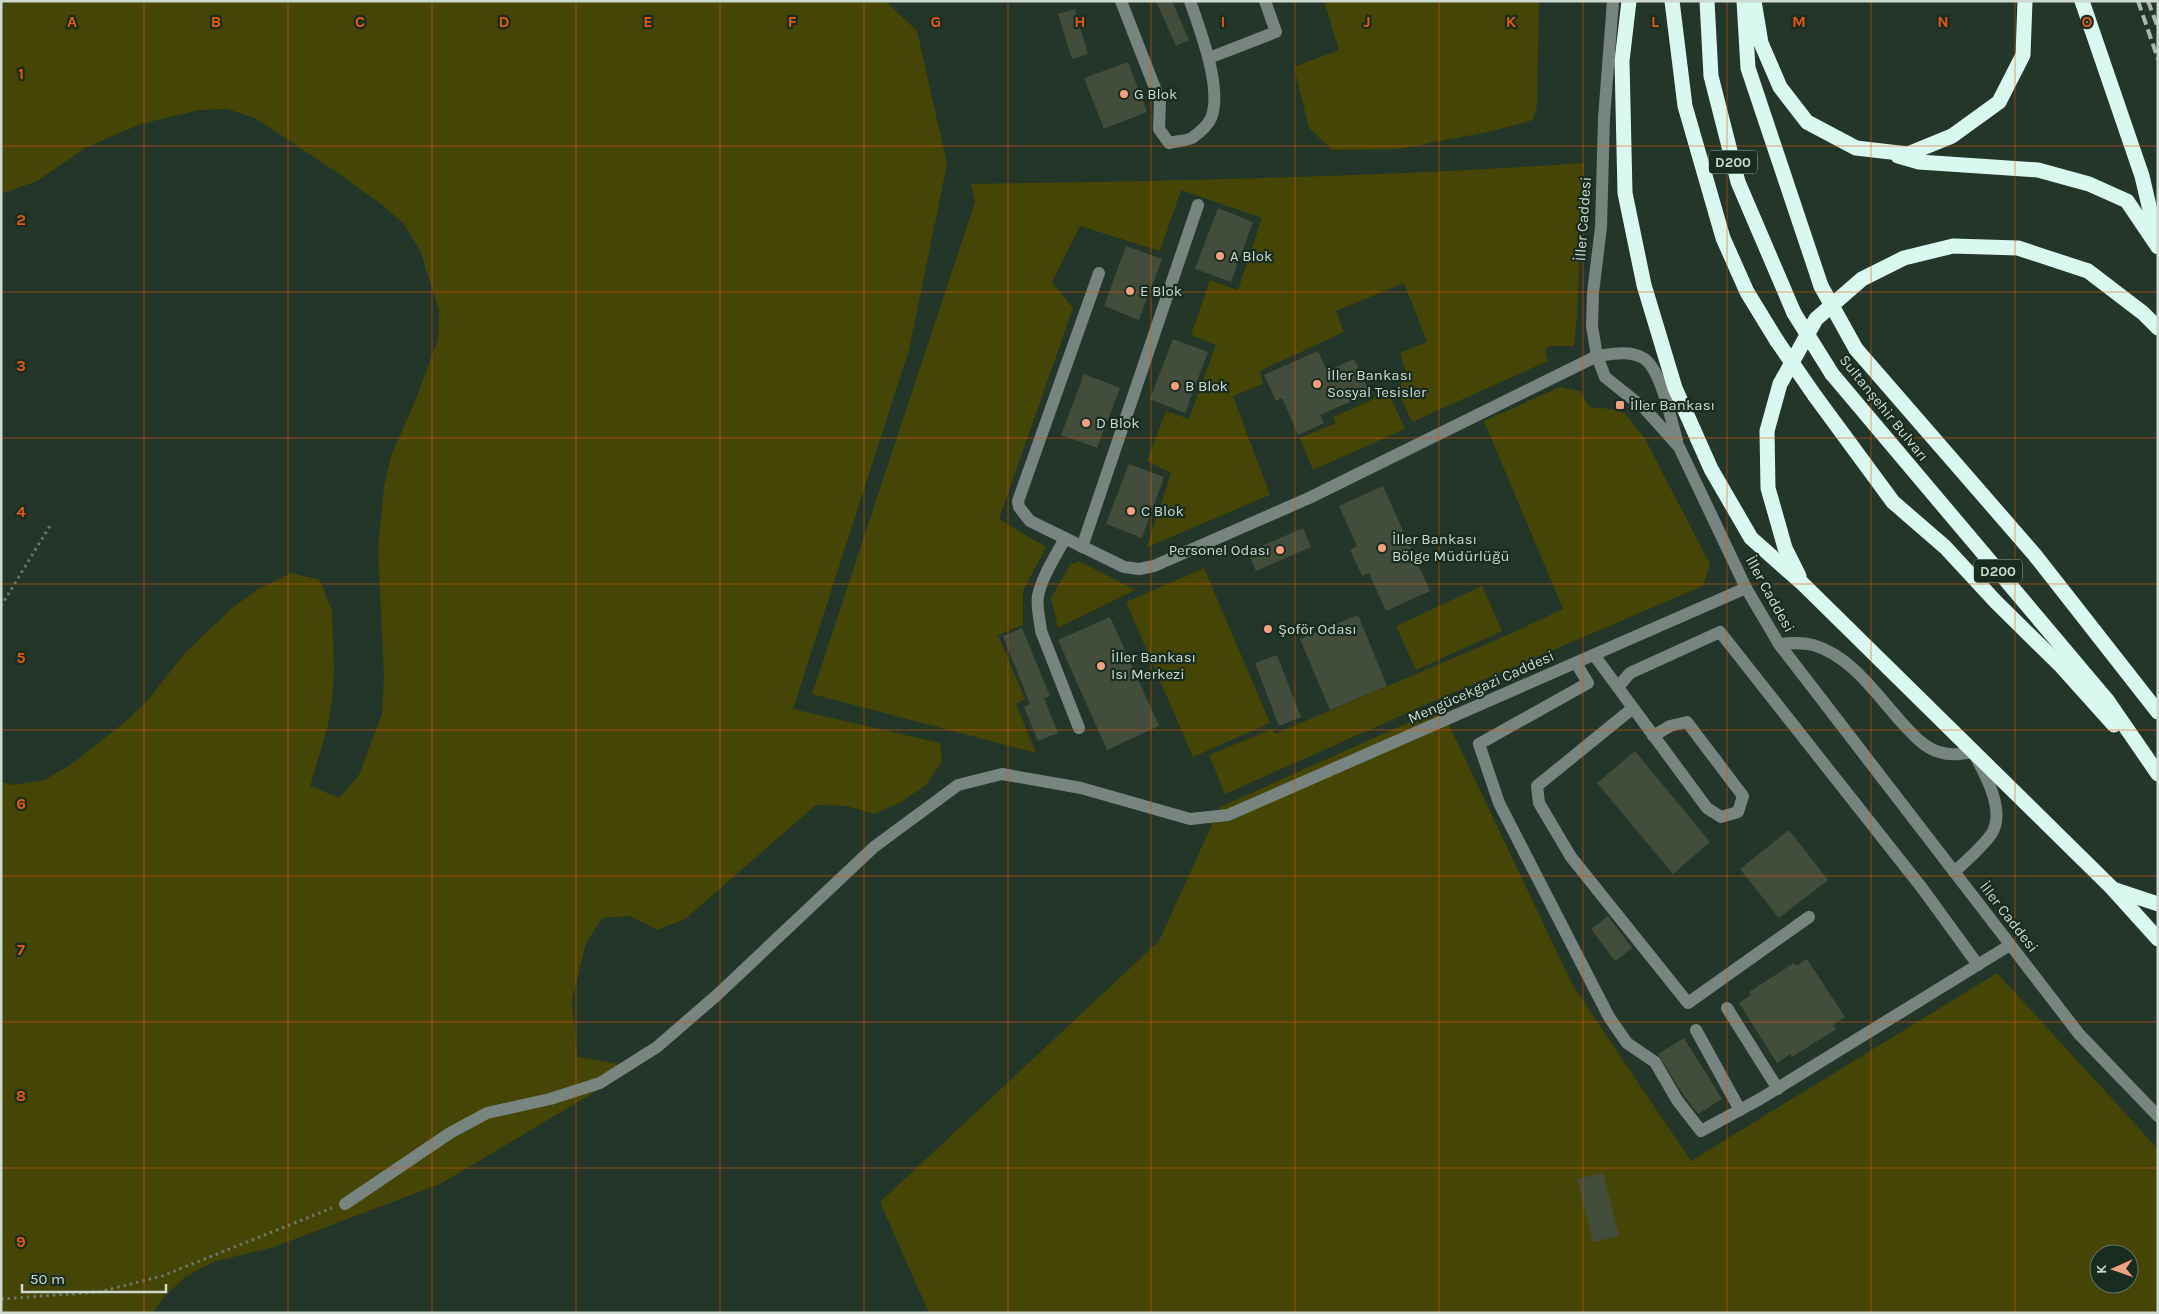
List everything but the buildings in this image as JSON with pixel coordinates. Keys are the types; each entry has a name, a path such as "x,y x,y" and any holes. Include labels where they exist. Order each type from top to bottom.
{"highway":[{"path":"1629,1 1622,61 1625,193 1644,285 1675,388 1711,469 1751,538 1803,584 2112,888 2158,939"},
{"path":"1672,1 1685,106 1723,238 1747,292 1777,341 1893,502 1944,547 2061,666 2155,770"},
{"name":"Sultanşehir Bulvarı","path":"1706,1 1711,76 1738,182 1794,313 1832,374 2107,700 2155,770"},
{"name":"Sultanşehir Bulvarı","path":"1744,1 1748,68 1820,286 1856,349 2034,554 2158,712"},
{"path":"1754,1 1761,43 1780,87 1807,122 1856,148 1908,154 1952,136 1999,102 2023,55 2025,1"},
{"path":"2082,1 2142,176 2158,241"},
{"path":"1869,149 1919,162 2038,170 2089,184 2127,201 2158,247"},
{"path":"1803,584 1785,548 1768,488 1767,430 1780,384 1816,319 1862,279 1904,258 1953,246 2018,248 2088,271 2143,313 2158,328"},
{"path":"2112,888 2158,904"}],"street":[{"path":"1121,1 1160,101 1159,129 1169,142 1190,139 1203,130 1211,118 1214,93 1209,58 1190,1"},
{"path":"1209,58 1276,32 1265,1"},
{"name":"İller Caddesi","path":"1613,1 1604,118 1601,227 1593,293 1592,326 1597,356 1605,377 1645,409 1679,447 1746,588 1779,644 2079,1034 2158,1116"},
{"path":"1082,547 1198,205"},
{"path":"1099,273 1018,501 1019,507 1030,521 1111,561 1133,569 1154,566 1309,498 1597,356 1630,354 1644,358 1652,368 1660,386 1679,447"},
{"path":"1065,538 1038,596 1039,614 1042,631 1079,728"},
{"name":"Mengücekgazi Caddesi","path":"344,1204 450,1133 487,1113 550,1099 600,1083 657,1047 717,996 874,847 958,785 1002,774 1081,788 1190,819 1228,815 1746,588"},
{"path":"1618,687 1630,673 1720,632 1922,888 1978,965"},
{"path":"1779,644 1797,643 1816,646 1844,662 1916,738 1930,748 1941,753 1958,755 1973,752 1987,777 1996,808 1997,821 1993,832 1954,872"},
{"path":"1594,654 1653,736 1707,808 1721,817 1738,812 1742,796 1687,722 1670,726 1653,736"},
{"path":"1576,662 1588,682 1528,714 1479,744 1499,803 1609,1017 1627,1043 1655,1062 1677,1100 1701,1131 1778,1089 2010,945"},
{"path":"1633,708 1537,786 1540,803 1571,857 1688,1003 1810,917"},
{"path":"1727,1008 1778,1089"},
{"path":"1696,1030 1740,1110"}],"path":[{"path":"1,606 51,524"},
{"path":"1,1299 99,1292 162,1276 344,1204"}],"shaded area":[{"path":"1,1 885,1 917,31 947,164 909,350 793,709 940,743 942,761 926,785 901,802 874,814 846,806 816,805 685,919 657,930 630,916 602,918 586,943 572,1000 577,1057 637,1067 440,1184 274,1247 213,1262 185,1277 164,1297 152,1313 1,1313 1,782 14,785 45,780 73,763 125,722 147,701 186,652 232,608 258,589 291,573 320,580 332,611 334,669 332,700 327,729 310,786 339,798 359,775 382,714 384,677 378,549 384,487 391,456 416,399 438,339 439,310 420,250 403,223 381,204 332,169 255,118 227,109 199,110 141,124 87,147 37,181 1,194"},
{"path":"1324,1 1539,1 1537,105 1533,120 1493,131 1398,149 1332,150 1309,128 1294,67 1339,50"},
{"path":"1584,163 1574,346 1549,346 1545,350 1548,361 1412,422 1398,391 1406,374 1400,353 1427,342 1404,283 1336,311 1344,332 1260,371 1263,384 1233,396 1270,495 1147,547 1171,473 1147,461 1166,411 1189,419 1216,345 1191,335 1210,280 1238,290 1262,218 1181,190 1160,251 1080,226 1052,282 1073,308 999,519 1046,547 1023,591 1023,625 998,635 1025,699 1016,704 1036,753 812,694 975,202 971,184 1354,175"},
{"path":"1386,387 1405,429 1313,470 1300,438 1336,423 1333,417 1374,399 1376,392"},
{"path":"1560,387 1580,391 1589,407 1611,409 1625,413 1645,439 1710,564 1703,586 1434,701 1225,794 1209,755 1272,729 1275,734 1512,633 1563,609 1484,421"},
{"path":"1079,561 1135,590 1058,628 1051,598 1070,565"},
{"path":"1204,568 1270,723 1193,757 1126,602"},
{"path":"1482,586 1502,631 1416,670 1396,626"},
{"path":"1441,708 1573,986 1691,1161 1997,973 2158,1149 2158,1313 929,1313 880,1202 1159,941 1220,807"}],"railway":[{"path":"2138,1 2158,59"},
{"path":"2148,1 2158,28"}],"place":[{"name":"G Blok","path":"1124,94"},
{"name":"A Blok","path":"1220,256"},
{"name":"E Blok","path":"1130,291"},
{"name":"İller Bankası Sosyal Tesisler","path":"1317,384"},
{"name":"B Blok","path":"1175,386"},
{"name":"İller Bankası","path":"1620,405"},
{"name":"D Blok","path":"1086,423"},
{"name":"C Blok","path":"1131,511"},
{"name":"İller Bankası Bölge Müdürlüğü","path":"1382,548"},
{"name":"Personel Odası","path":"1280,550"},
{"name":"Şoför Odası","path":"1268,629"},
{"name":"İller Bankası Isı Merkezi","path":"1101,666"}]}
